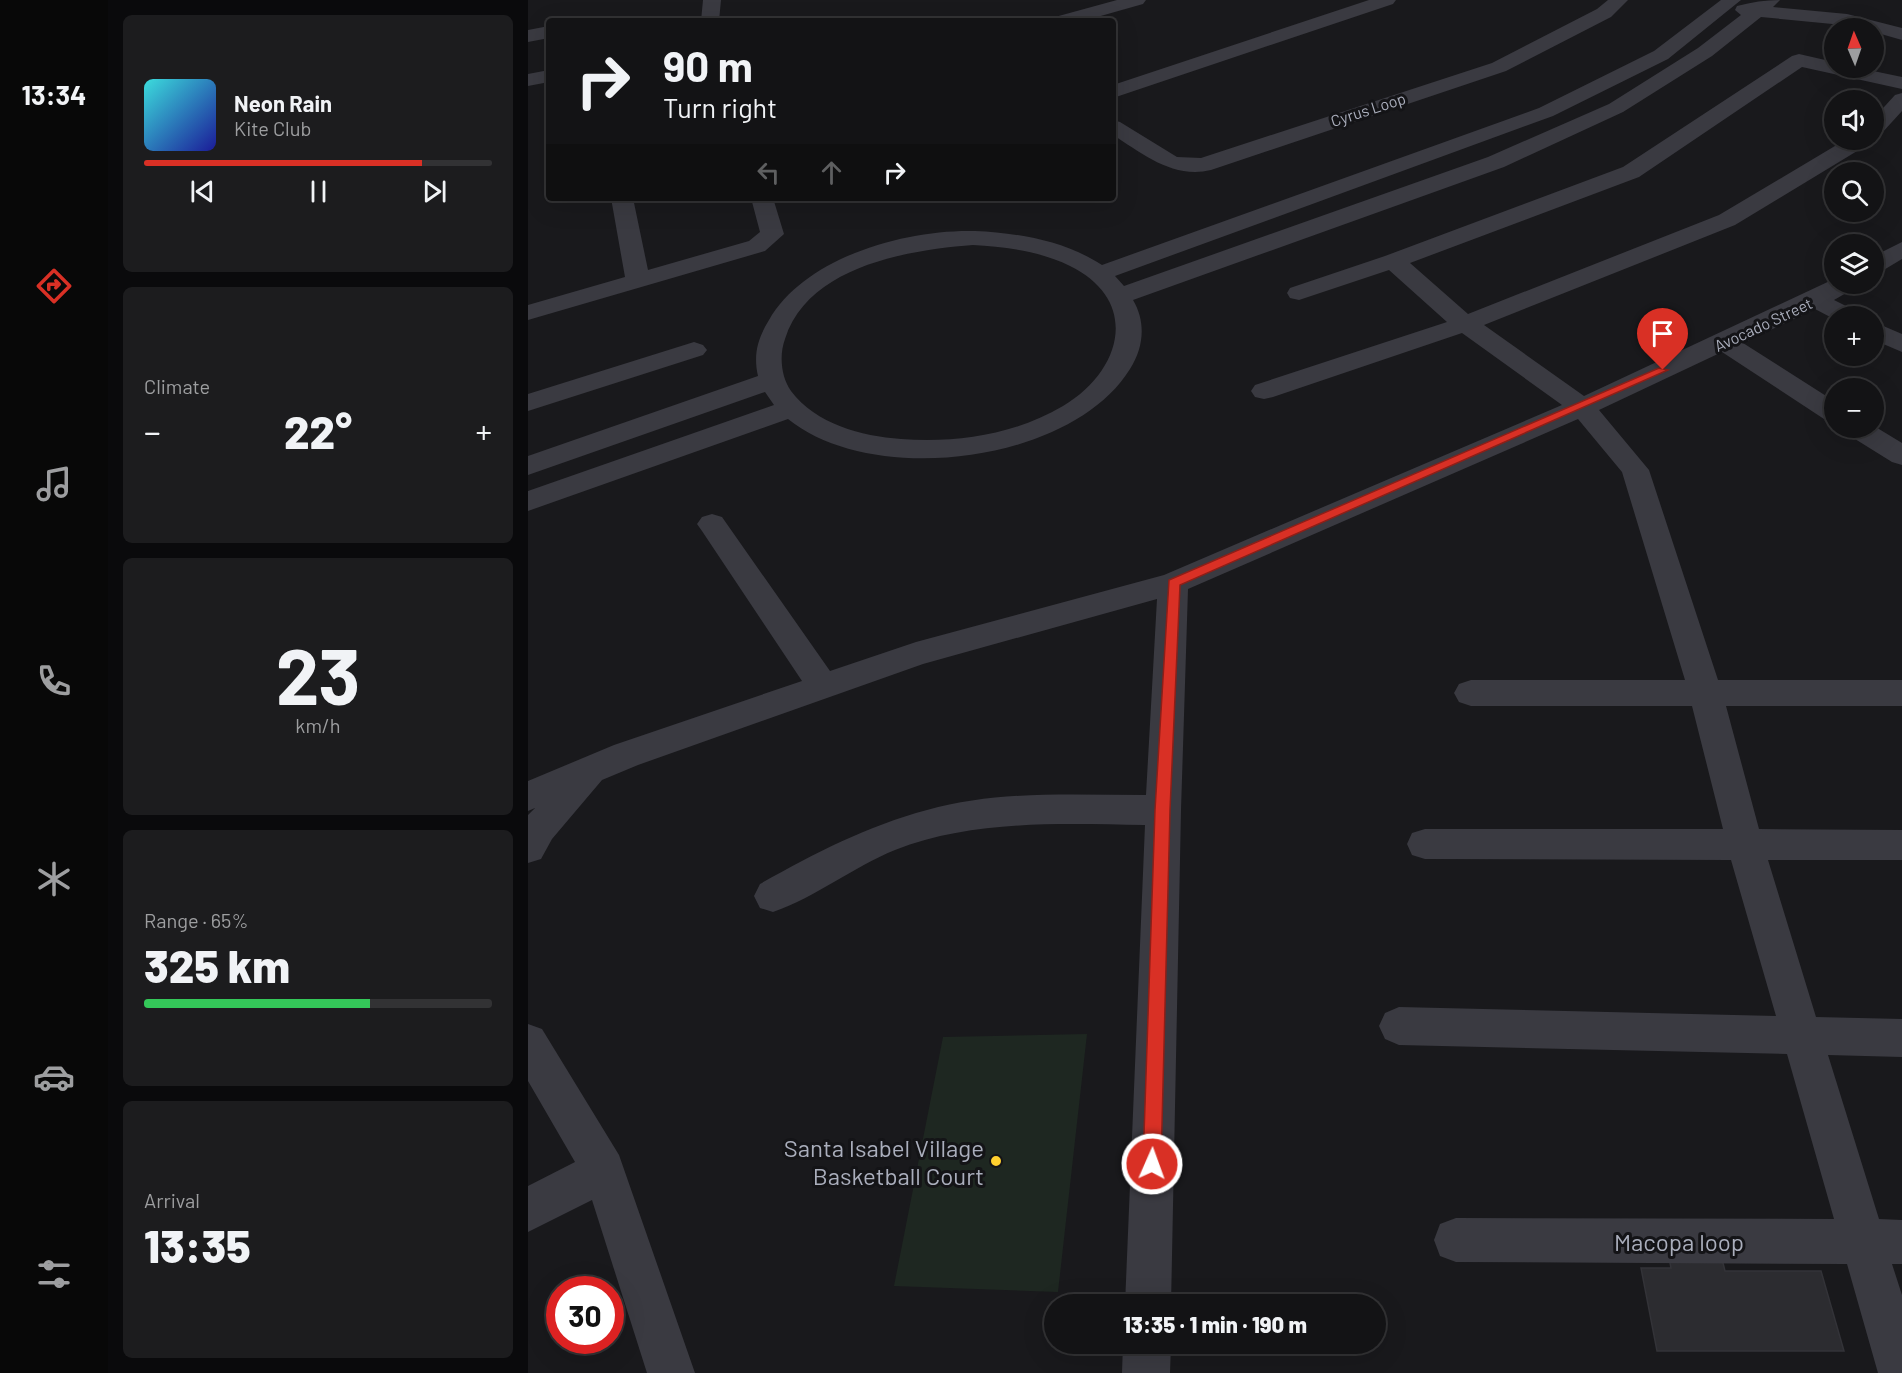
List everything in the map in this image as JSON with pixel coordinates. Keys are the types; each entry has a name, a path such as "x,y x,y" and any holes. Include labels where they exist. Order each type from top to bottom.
{"street":[{"path":"710,18 712,0"},
{"path":"1072,18 1133,0"},
{"name":"Cyrus Loop","path":"1116,128 1172,163 1203,165 1499,67 1604,13 1619,0"},
{"path":"1817,0 1844,18"},
{"path":"1116,91 1380,1"},
{"path":"1099,274 1332,192 1546,112 1661,55 1727,4 1764,6 1835,18"},
{"path":"1120,296 1496,162 1616,108 1705,52 1764,6"},
{"path":"1884,29 1902,34"},
{"path":"528,36 546,33"},
{"path":"1299,293 1393,261 1630,172 1799,60 1902,83"},
{"path":"528,80 546,77"},
{"path":"1884,119 1902,99"},
{"path":"1264,391 1464,324 1726,220 1842,150"},
{"path":"1332,192 1360,210"},
{"path":"623,201 638,281"},
{"path":"528,313 757,246 772,234 763,201"},
{"path":"943,240 1002,240 1056,252 1099,274 1120,296 1128,314 1130,333 1126,353 1115,373 1098,392 1076,410 1047,425 1015,437 979,445 942,449 871,445 840,436 813,423 792,408 772,380 769,361 770,342 778,323 792,305 831,274 884,251 943,240"},
{"path":"1884,260 1902,249"},
{"path":"1393,261 1464,324 1582,407 1635,470 1706,694 1745,844 1803,1037 1883,1242 1902,1373"},
{"name":"Avocado Street","path":"528,796 626,755 916,654 1173,583 1582,407 1826,294"},
{"path":"1815,300 1827,306"},
{"path":"1884,335 1902,344"},
{"path":"1724,342 1824,407"},
{"path":"528,403 694,350"},
{"path":"528,466 772,380"},
{"path":"528,501 792,408"},
{"path":"1873,438 1902,456"},
{"path":"712,524 823,687"},
{"path":"1148,1294 1163,810 1173,583"},
{"path":"1471,693 1902,693"},
{"path":"528,849 539,828 594,768"},
{"path":"773,896 835,860 897,834 948,820 1016,810 1163,810"},
{"path":"1425,844 1902,845"},
{"path":"1399,1026 1902,1038"},
{"path":"528,1043 604,1170 671,1373"},
{"path":"528,1210 604,1170"},
{"name":"Macopa loop","path":"1456,1240 1883,1242"},
{"path":"1146,1373 1147,1354"}],"shaded area":[{"name":"Santa Isabel Village Basketball Court","path":"1087,1034 1058,1292 894,1286 943,1037"}],"building":[{"path":"1720,1251 1725,1271 1821,1271 1844,1351 1657,1351 1641,1268 1671,1268 1668,1252"}],"place":[{"name":"Santa Isabel Village Basketball Court","path":"996,1161"}],"route":[{"path":"1152,1164 1173,583 1663,370"}]}
